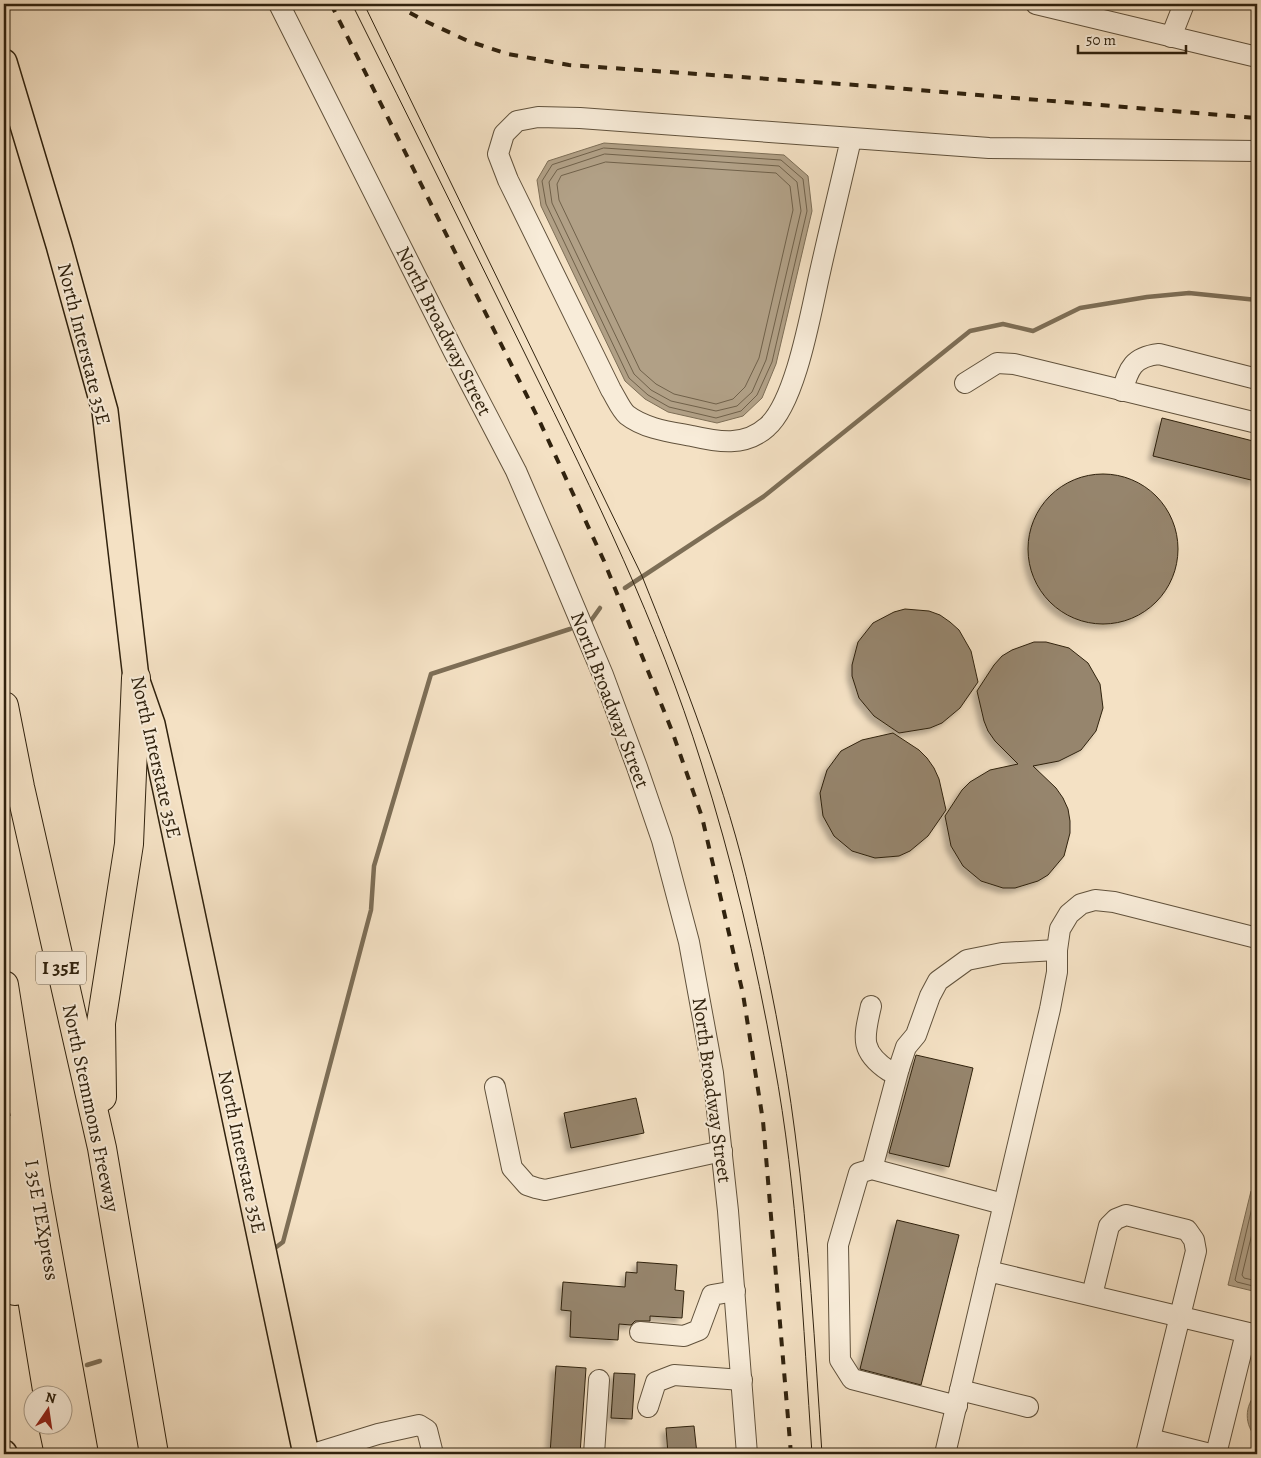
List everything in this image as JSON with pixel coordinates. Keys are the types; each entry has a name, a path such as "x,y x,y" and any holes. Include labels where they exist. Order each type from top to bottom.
{"highway":[{"path":"102,1148 101,1023 129,844 136,678"},
{"name":"North Stemmons Freeway","path":"4,706 20,787 102,1148 154,1454"},
{"name":"I 35E TEXpress","path":"4,985 37,1194 64,1442"},
{"path":"4,1128 46,1386"},
{"path":"4,1250 19,1305 34,1386"}],"main road":[{"name":"North Interstate 35E","path":"4,62 59,245 105,411 136,678 152,724 306,1454"}],"street":[{"name":"North Broadway Street","path":"279,4 516,471 603,675 662,840 689,942 713,1072 735,1291 747,1454"},
{"path":"1036,4 1084,10 1172,37 1257,57"},
{"path":"1172,37 1184,4"},
{"path":"851,139 805,337 790,389 776,418 766,428 750,438 731,442 712,441 650,427 627,415 611,390 508,180 498,154 504,134 517,121 538,117 580,118 989,148 1257,151"},
{"path":"1122,391 1127,374 1133,364 1144,356 1159,354 1257,379"},
{"path":"965,383 997,363 1014,364 1257,423"},
{"path":"945,1454 1050,1009 1057,972 1057,950 1060,929 1069,914 1080,904 1095,900 1114,902 1257,938"},
{"path":"872,1169 906,1047 916,1035 930,996 938,981 967,960 1002,953 1057,950"},
{"path":"871,1006 864,1034 868,1050 877,1063 889,1071 899,1068"},
{"path":"495,1087 512,1168 526,1184 536,1188 545,1190 722,1151"},
{"path":"1003,1204 872,1169 859,1173 838,1245 840,1360 852,1379 958,1398 1028,1407"},
{"path":"1092,1295 1109,1226 1116,1219 1126,1215 1187,1230 1194,1240 1196,1251 1148,1447 1210,1454"},
{"path":"988,1270 1252,1334 1216,1454"},
{"path":"640,1332 684,1336 699,1330 712,1295 735,1291"},
{"path":"648,1407 656,1382 674,1376 742,1380"},
{"path":"594,1454 599,1380"},
{"path":"313,1454 378,1434 419,1425 427,1430 433,1454"}],"water":[{"path":"604,143 784,155 808,176 812,211 776,364 762,398 743,416 717,423 668,412 645,399 625,381 541,206 537,180 548,161"},
{"path":"1251,1191 1257,1192 1257,1292 1228,1285"},
{"path":"1257,1392 1257,1439 1250,1427 1247,1416 1250,1404"}],"building":[{"path":"1162,418 1257,442 1257,474 1255,481 1153,456"},
{"path":"1103,474 1132,480 1156,496 1172,520 1178,549 1172,578 1156,602 1132,618 1103,624 1074,618 1050,602 1034,578 1028,549 1034,520 1050,496 1074,480"},
{"path":"905,609 929,611 940,615 959,630 971,651 978,682 960,708 942,723 930,728 899,733 874,716 859,698 852,676 852,665 858,642 873,623 894,612"},
{"path":"1034,642 1046,642 1069,648 1088,663 1100,684 1103,708 1096,731 1081,750 1059,761 1033,766 1056,788 1068,809 1070,833 1064,856 1048,875 1038,881 1015,888 1003,888 981,881 963,866 951,846 945,816 962,790 970,782 990,770 1018,764 995,741 988,731 977,691 1002,656"},
{"path":"893,733 919,750 934,768 939,779 946,810 928,836 910,851 899,856 875,858 852,851 834,836 823,816 820,793 827,770 841,751 862,740"},
{"path":"916,1055 973,1068 949,1167 889,1153"},
{"path":"636,1098 644,1133 571,1148 564,1113"},
{"path":"897,1220 959,1235 921,1385 860,1369"},
{"path":"637,1262 677,1265 675,1290 684,1291 682,1318 650,1316 650,1321 635,1321 631,1325 619,1324 618,1340 570,1337 571,1311 561,1310 563,1282 625,1287 626,1272 637,1273"},
{"path":"556,1366 586,1368 580,1454 550,1454"},
{"path":"614,1373 635,1374 632,1419 611,1418"},
{"path":"694,1426 697,1454 668,1454 666,1428"}],"waterway":[{"path":"625,588 763,497 970,331 1003,324 1033,331 1080,308 1147,297 1189,293 1257,300"},
{"path":"590,622 600,608"},
{"path":"275,1248 283,1242 371,910 374,866 431,674 570,629"},
{"path":"87,1365 100,1361"}],"tram line":[{"path":"352,4 601,510 645,609 684,711 701,762 733,873 751,949 767,1024 782,1111 799,1258 812,1454"},
{"path":"364,4 642,576 703,734 730,816 751,897 770,985 795,1133 811,1294 822,1454"}],"railway":[{"path":"331,4 539,420 604,561 672,731 702,817 743,994 763,1121 791,1454"},
{"path":"394,4 468,41 508,54 569,65 870,86 1257,118"}]}
